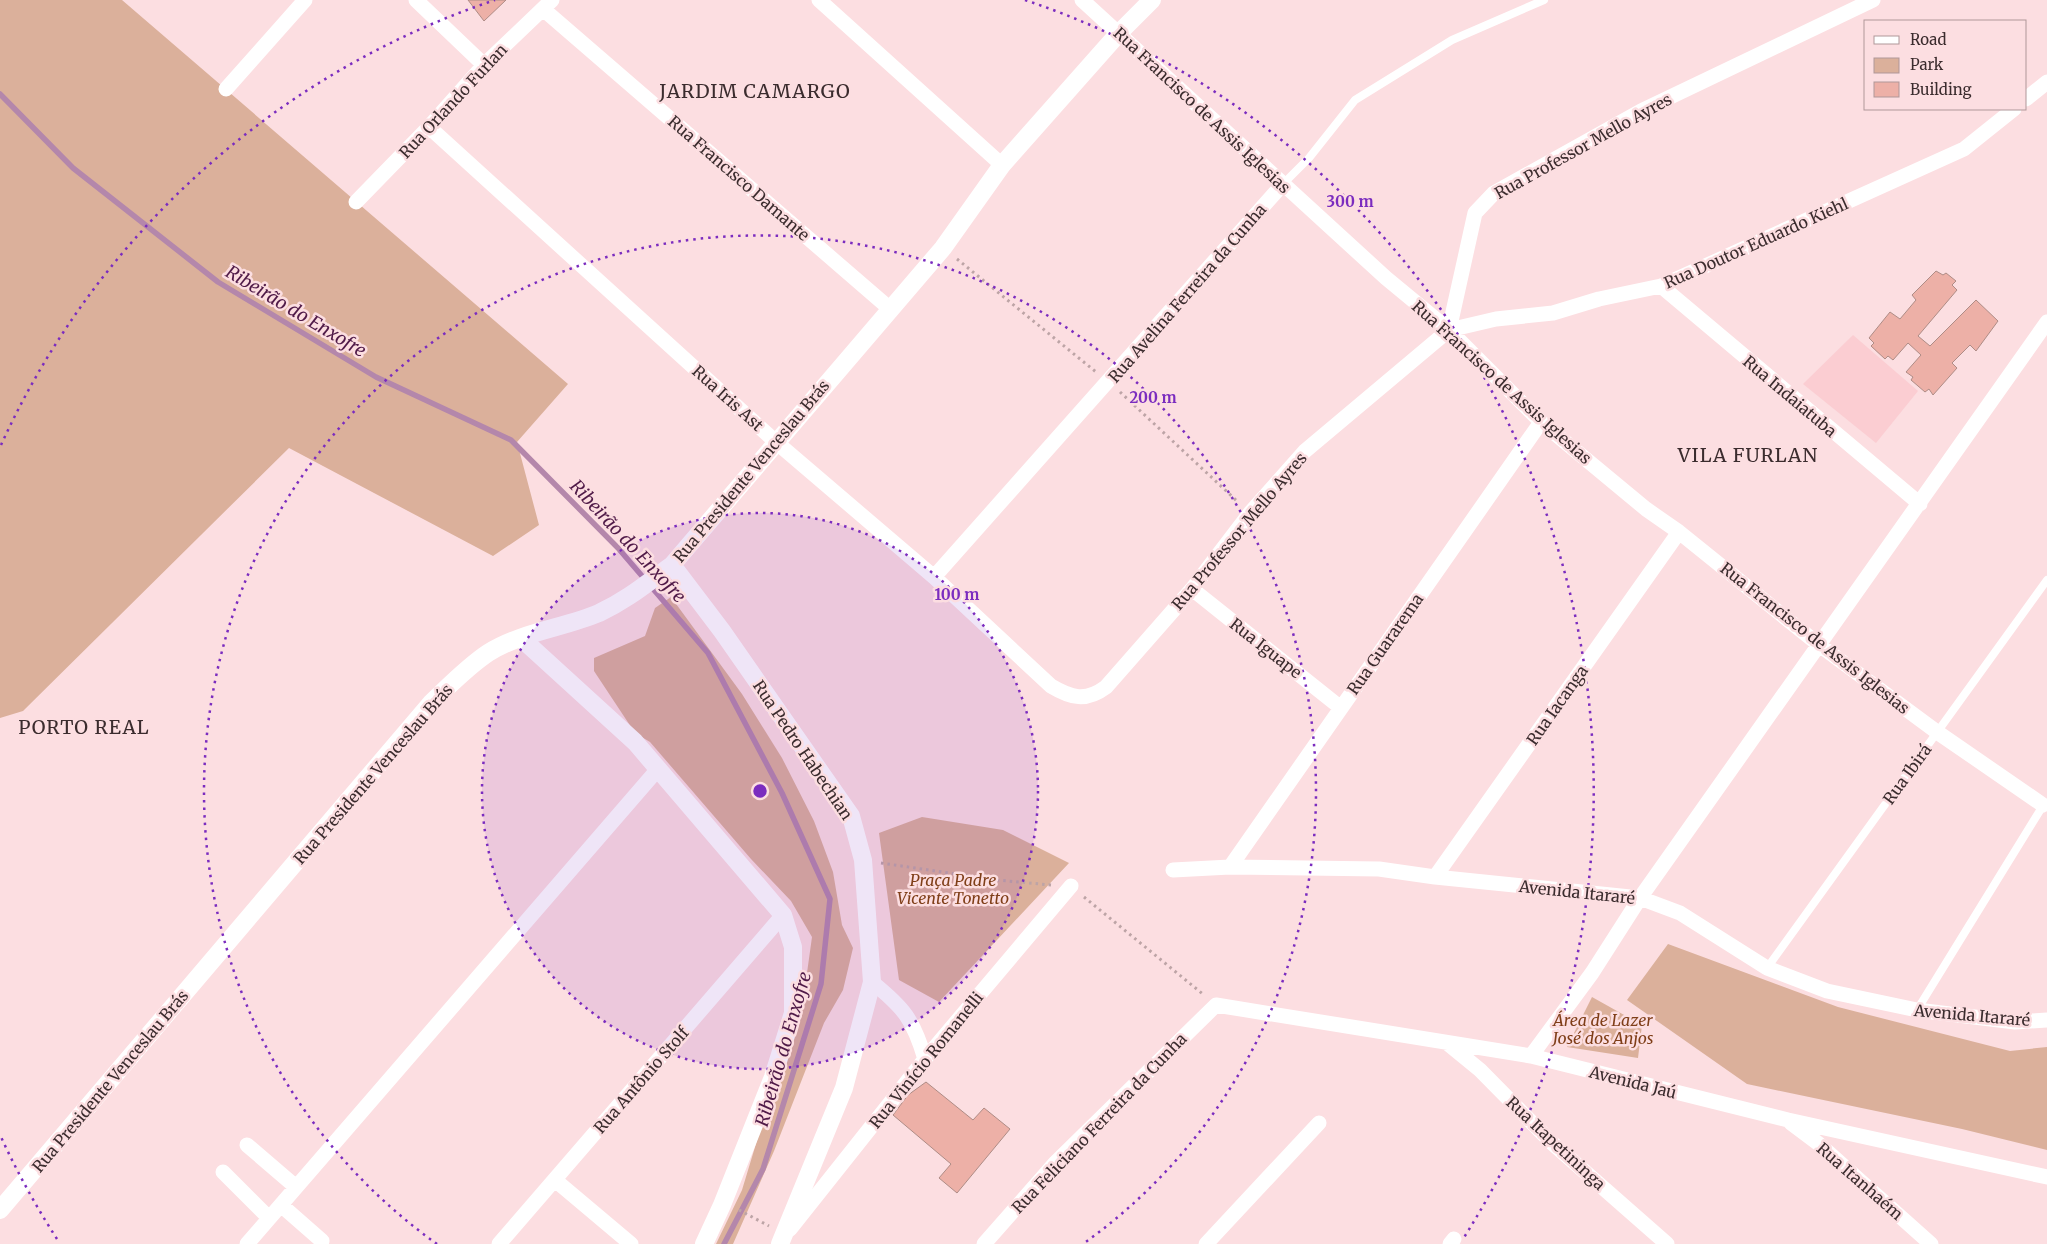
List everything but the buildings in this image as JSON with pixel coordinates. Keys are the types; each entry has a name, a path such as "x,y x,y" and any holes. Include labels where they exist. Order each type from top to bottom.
{"street":[{"path":"226,89 305,0"},
{"path":"416,0 484,65"},
{"path":"819,0 1002,164"},
{"name":"Rua Francisco de Assis Iglesias","path":"1082,0 1282,185 1386,278 1449,330 1541,422 1646,509 1679,532 1818,644 1937,732 2045,803"},
{"name":"Rua Presidente Venceslau Brás","path":"0,1210 431,703 466,670 489,652 521,638 598,613 632,596 672,565 889,308 943,248 1002,164 1118,34 1152,0"},
{"name":"Rua Professor Mello Ayres","path":"1079,698 1095,694 1106,687 1192,589 1250,513 1305,451 1449,330 1475,213 1494,193 1641,111 1873,0"},
{"name":"Rua Orlando Furlan","path":"356,202 429,127 484,65 548,5"},
{"name":"Rua Francisco Damante","path":"548,5 889,308"},
{"path":"2027,98 2047,82"},
{"name":"Rua Doutor Eduardo Kiehl","path":"1449,330 1496,319 1553,313 1599,299 1661,286 1964,149 2013,110"},
{"name":"Rua Iris Ast","path":"429,127 776,442 934,577 1051,686 1066,696 1079,698"},
{"name":"Rua Avelina Ferreira da Cunha","path":"934,577 1282,185"},
{"name":"Rua Indaiatuba","path":"1661,286 1920,504"},
{"path":"1531,1056 1592,973 1640,898 2047,322"},
{"name":"Rua Guararema","path":"1230,867 1541,422"},
{"name":"Rua Iacanga","path":"1435,877 1679,532"},
{"name":"Rua Pedro Habechian","path":"672,565 766,694 851,816 863,860 866,879 865,916 872,982 844,1088 782,1240"},
{"name":"Rua Iguape","path":"1192,589 1341,708"},
{"path":"521,638 635,742 783,915 793,947 793,1013 773,1077 722,1205 704,1244"},
{"path":"252,1242 281,1204 658,769"},
{"name":"Avenida Itararé","path":"1173,870 1230,867 1379,869 1435,877 1640,898 1680,913 1767,968 1827,991 1917,1010 2015,1022 2047,1020"},
{"name":"Rua Vinício Romanelli","path":"782,1240 925,1059 1071,886"},
{"name":"Rua Antônio Stolf","path":"499,1244 783,915"},
{"path":"872,982 909,1017 917,1032 925,1059"},
{"name":"Avenida Jaú","path":"1216,1005 1531,1056 1788,1120 2047,1177"},
{"name":"Rua Feliciano Ferreira da Cunha","path":"984,1244 1056,1162 1216,1005"},
{"name":"Rua Itapetininga","path":"1446,1042 1480,1070 1551,1142 1667,1244"},
{"name":"Rua Itanhaém","path":"1788,1120 1819,1144 1931,1244"},
{"path":"1206,1244 1319,1123"},
{"path":"247,1146 296,1187"},
{"path":"223,1172 269,1218"},
{"path":"555,1180 630,1244"},
{"path":"281,1204 322,1241"}],"lane":[{"name":"Rua Avelina Ferreira da Cunha","path":"1282,185 1309,158 1355,100 1452,40 1544,0"},
{"name":"Rua Ibirá","path":"1767,968 2047,580"},
{"path":"1917,1010 2045,803"}],"path":[{"path":"738,1209 753,1216"}],"shaded area":[{"path":"1853,335 1918,391 1876,443 1803,384"}],"green space":[{"path":"0,0 122,0 568,384 517,442 539,525 493,556 289,448 23,711 0,718"},
{"path":"671,597 742,694 782,758 814,821 833,872 842,925 853,948 843,990 824,1023 774,1151 733,1244 716,1244 742,1190 785,1048 801,1016 812,937 791,901 751,859 650,742 635,733 594,671 594,658 645,636 655,608"},
{"name":"Praça Padre Vicente Tonetto","path":"922,817 1003,830 1069,863 939,1002 899,980 879,833"},
{"path":"1668,944 1838,1007 2010,1051 2047,1047 2047,1150 1962,1129 1747,1084 1627,1000"},
{"name":"Área de Lazer José dos Anjos","path":"1592,997 1642,1025 1638,1058 1567,1047"}],"waterway":[{"name":"Ribeirão do Enxofre","path":"0,94 73,168 218,282 376,377 511,440 618,548 708,653 782,793 830,899 821,984 763,1169 724,1244"}],"district":[{"name":"JARDIM CAMARGO","path":"755,91"},
{"name":"VILA FURLAN","path":"1748,455"},
{"name":"PORTO REAL","path":"84,727"}]}
